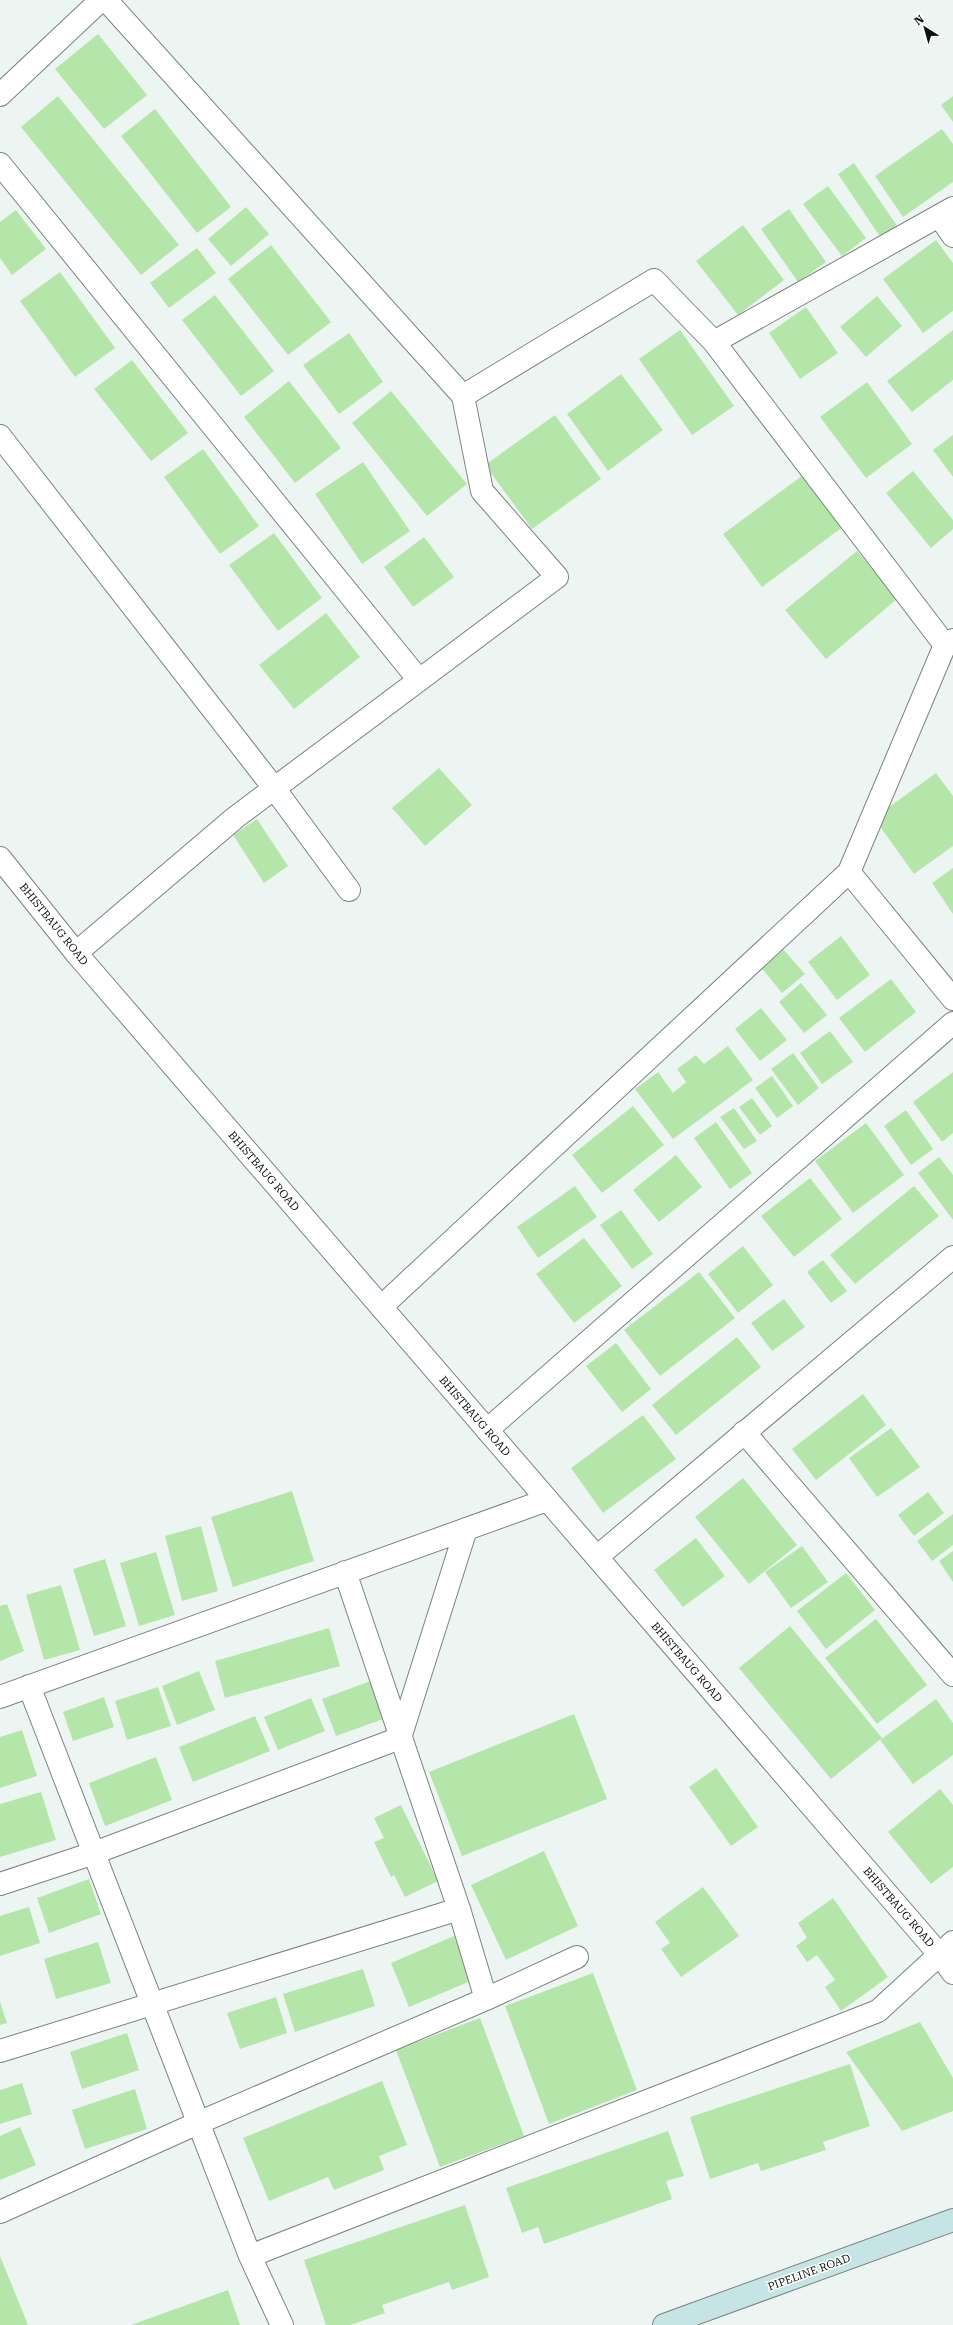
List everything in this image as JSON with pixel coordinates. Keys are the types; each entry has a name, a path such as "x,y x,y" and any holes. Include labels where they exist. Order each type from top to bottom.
{"main road":[{"name":"PIPELINE ROAD","path":"664,2325 953,2220"}],"street":[{"path":"0,95 101,0"},
{"path":"76,953 236,817 557,577 482,491 463,396 106,0"},
{"path":"0,164 419,680"},
{"path":"714,342 946,213 953,236"},
{"path":"381,1307 849,872 949,642 714,342 654,280 463,396"},
{"path":"0,436 274,788 349,890"},
{"name":"BHISTBAUG ROAD","path":"0,858 76,953 547,1500 946,1948 953,1973"},
{"path":"849,872 953,999"},
{"path":"487,1430 953,1023"},
{"path":"597,1557 953,1257"},
{"path":"744,1432 953,1675"},
{"path":"0,1697 547,1500"},
{"path":"400,1738 466,1529"},
{"path":"346,1572 400,1738 459,1909 486,1999"},
{"path":"29,1686 250,2256 282,2325"},
{"path":"0,1884 94,1852 400,1738"},
{"path":"0,2051 459,1909"},
{"path":"250,2256 878,2011 946,1948"},
{"path":"0,2212 198,2123 486,1999 577,1958"}],"building":[{"path":"98,34 147,95 104,129 55,69"},
{"path":"58,96 179,245 141,275 21,127"},
{"path":"953,96 953,122 941,105"},
{"path":"155,109 231,207 197,233 121,136"},
{"path":"942,129 953,144 953,182 903,217 875,176"},
{"path":"854,163 902,233 885,244 838,174"},
{"path":"828,186 866,238 842,256 803,204"},
{"path":"246,207 269,234 231,266 208,239"},
{"path":"789,209 826,262 798,282 761,229"},
{"path":"16,210 46,249 12,275 0,258 0,222"},
{"path":"743,225 784,280 738,315 696,261"},
{"path":"936,240 953,263 953,311 923,333 883,279"},
{"path":"271,245 331,322 288,355 228,279"},
{"path":"197,248 216,273 169,308 150,283"},
{"path":"60,272 115,348 75,377 20,301"},
{"path":"215,295 274,371 241,396 182,320"},
{"path":"877,296 902,326 866,357 840,327"},
{"path":"806,307 838,353 800,379 769,333"},
{"path":"680,330 734,406 692,435 639,359"},
{"path":"953,330 953,380 912,412 887,381"},
{"path":"349,333 383,382 339,414 303,365"},
{"path":"132,360 188,433 151,461 94,389"},
{"path":"621,374 663,430 608,471 567,414"},
{"path":"289,381 341,448 295,483 244,417"},
{"path":"867,382 912,444 866,478 820,417"},
{"path":"391,391 467,484 427,516 352,423"},
{"path":"555,415 601,479 532,529 485,465"},
{"path":"953,435 953,477 933,450"},
{"path":"203,449 259,526 220,554 164,477"},
{"path":"363,462 410,531 362,564 315,494"},
{"path":"913,471 953,520 953,529 931,548 886,493"},
{"path":"806,473 844,526 762,587 723,534"},
{"path":"274,533 322,598 278,631 229,565"},
{"path":"424,537 454,577 413,607 384,567"},
{"path":"857,551 897,599 826,659 785,610"},
{"path":"326,613 360,657 294,709 259,665"},
{"path":"439,768 472,805 425,846 392,808"},
{"path":"936,773 953,796 953,846 914,874 874,818"},
{"path":"257,819 288,866 264,883 233,835"},
{"path":"953,868 953,914 932,883"},
{"path":"841,936 870,975 837,1000 808,962"},
{"path":"782,948 805,974 782,993 760,966"},
{"path":"891,979 916,1012 865,1052 839,1018"},
{"path":"801,983 827,1015 804,1033 779,1002"},
{"path":"761,1008 787,1040 760,1061 735,1029"},
{"path":"830,1031 853,1062 822,1084 800,1053"},
{"path":"728,1046 753,1080 673,1139 635,1089 658,1072 673,1093 686,1082 677,1069 696,1055 704,1064"},
{"path":"793,1053 819,1088 798,1105 771,1069"},
{"path":"953,1072 953,1133 942,1142 913,1102"},
{"path":"772,1076 793,1106 777,1118 755,1088"},
{"path":"752,1098 772,1126 760,1135 739,1107"},
{"path":"633,1106 664,1145 602,1193 572,1155"},
{"path":"734,1108 757,1141 744,1149 720,1117"},
{"path":"906,1110 933,1149 911,1165 884,1126"},
{"path":"716,1122 752,1173 730,1189 694,1138"},
{"path":"866,1123 904,1175 853,1213 815,1161"},
{"path":"676,1155 702,1187 659,1222 633,1190"},
{"path":"939,1157 953,1175 953,1220 918,1173"},
{"path":"810,1178 842,1219 794,1257 761,1216"},
{"path":"575,1186 597,1217 538,1258 517,1227"},
{"path":"914,1186 939,1216 855,1284 830,1255"},
{"path":"621,1210 653,1254 632,1269 600,1225"},
{"path":"584,1238 622,1286 574,1323 536,1274"},
{"path":"743,1246 773,1285 738,1313 708,1274"},
{"path":"823,1260 847,1291 831,1303 807,1272"},
{"path":"699,1272 735,1318 660,1376 624,1330"},
{"path":"784,1299 805,1327 772,1351 751,1323"},
{"path":"737,1337 761,1367 676,1435 652,1405"},
{"path":"616,1343 651,1389 622,1412 586,1366"},
{"path":"863,1394 886,1425 816,1480 792,1449"},
{"path":"643,1415 676,1459 603,1513 571,1468"},
{"path":"891,1428 920,1467 877,1497 849,1458"},
{"path":"743,1478 797,1545 749,1584 695,1517"},
{"path":"292,1491 314,1561 233,1587 211,1517"},
{"path":"928,1492 944,1513 914,1536 898,1515"},
{"path":"953,1514 953,1545 932,1561 917,1541"},
{"path":"201,1526 218,1591 182,1601 165,1536"},
{"path":"696,1538 725,1576 683,1607 654,1570"},
{"path":"802,1546 828,1582 791,1608 765,1572"},
{"path":"953,1551 953,1582 939,1561"},
{"path":"156,1552 175,1615 139,1626 120,1563"},
{"path":"105,1559 126,1626 94,1636 73,1569"},
{"path":"846,1573 875,1610 826,1649 797,1611"},
{"path":"61,1585 80,1650 44,1660 26,1595"},
{"path":"7,1604 24,1651 0,1661 0,1606"},
{"path":"876,1619 927,1685 877,1724 825,1658"},
{"path":"790,1626 882,1738 831,1779 739,1668"},
{"path":"329,1628 340,1666 225,1698 215,1661"},
{"path":"199,1671 215,1710 177,1725 162,1686"},
{"path":"373,1680 386,1718 336,1736 322,1699"},
{"path":"158,1687 171,1726 127,1740 115,1701"},
{"path":"104,1697 114,1727 73,1741 63,1712"},
{"path":"311,1698 325,1731 278,1750 264,1717"},
{"path":"936,1699 953,1723 953,1755 913,1784 880,1740"},
{"path":"574,1714 607,1799 462,1856 429,1772"},
{"path":"255,1716 270,1751 193,1782 179,1747"},
{"path":"22,1730 37,1776 0,1788 0,1737"},
{"path":"156,1757 172,1800 105,1826 89,1783"},
{"path":"716,1768 758,1827 731,1846 689,1787"},
{"path":"940,1789 953,1805 953,1867 931,1884 888,1832"},
{"path":"41,1792 56,1840 0,1857 0,1804"},
{"path":"401,1805 438,1881 405,1897 394,1875 391,1877 374,1842 384,1838 374,1818"},
{"path":"544,1851 578,1926 506,1960 471,1885"},
{"path":"89,1879 101,1914 49,1933 37,1898"},
{"path":"703,1887 739,1936 681,1977 661,1949 670,1943 655,1922"},
{"path":"833,1898 888,1977 841,2011 825,1987 835,1980 817,1955 807,1962 796,1946 807,1938 798,1923"},
{"path":"29,1907 40,1943 0,1956 0,1916"},
{"path":"454,1936 473,1980 409,2007 391,1963"},
{"path":"98,1942 111,1983 56,1999 44,1959"},
{"path":"363,1969 375,2006 295,2032 283,1994"},
{"path":"593,1973 637,2090 549,2124 505,2006"},
{"path":"276,1997 287,2033 240,2049 227,2013"},
{"path":"0,2002 7,2023 0,2025"},
{"path":"480,2018 524,2136 440,2167 396,2050"},
{"path":"920,2022 953,2078 953,2111 902,2131 846,2052"},
{"path":"127,2033 139,2070 82,2089 70,2052"},
{"path":"850,2064 870,2126 823,2142 826,2150 761,2171 758,2163 710,2179 690,2117"},
{"path":"382,2081 407,2145 379,2156 384,2170 334,2190 328,2177 269,2201 243,2138"},
{"path":"22,2083 32,2114 0,2124 0,2090"},
{"path":"135,2089 147,2129 85,2149 72,2110"},
{"path":"20,2127 36,2165 0,2180 0,2136"},
{"path":"668,2131 684,2176 666,2181 672,2199 544,2244 538,2227 522,2233 506,2188"},
{"path":"465,2205 489,2277 452,2290 449,2282 382,2305 385,2313 350,2325 326,2325 304,2260"},
{"path":"0,2256 28,2325 0,2325"},
{"path":"228,2290 240,2325 131,2325"}]}
